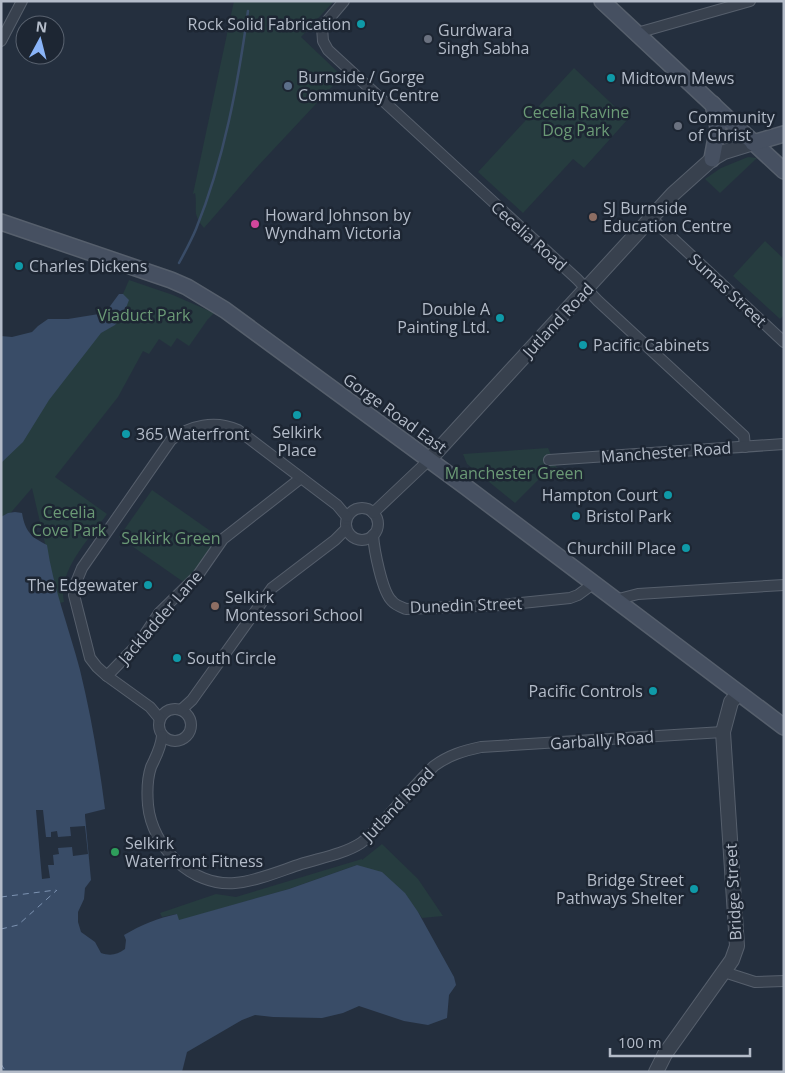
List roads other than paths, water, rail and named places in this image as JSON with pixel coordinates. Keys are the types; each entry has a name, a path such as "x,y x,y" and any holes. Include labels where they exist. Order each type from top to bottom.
{"main road":[{"path":"602,1 784,171"},
{"path":"712,159 718,127 714,104"},
{"path":"753,143 784,134"},
{"name":"Gorge Road East","path":"1,222 172,280 225,310 429,460 783,726"}],"street":[{"path":"1,41 22,1"},
{"name":"Cecelia Road","path":"344,1 322,27 323,41 328,50 744,436 745,447"},
{"path":"637,34 748,2"},
{"name":"Jutland Road","path":"373,512 429,460 587,290 673,194 712,159 724,152 753,143"},
{"name":"Sumas Street","path":"651,218 784,342"},
{"path":"163,715 97,667 87,650 74,595 75,585 82,568 171,440 181,432 191,428 209,425 232,427 337,505 347,517 349,532 355,538 369,537 376,531 378,522 373,512 365,508 358,508 347,517"},
{"name":"Manchester Road","path":"549,460 784,444"},
{"name":"Jackladder Lane","path":"107,676 139,643 159,613 190,584 223,539 300,478"},
{"path":"184,712 272,588 349,532"},
{"name":"Dunedin Street","path":"369,537 374,548 386,594 392,602 406,609 502,605 570,598 594,584"},
{"path":"615,600 638,594 784,585"},
{"name":"Bridge Street","path":"656,1072 665,1054 732,960 737,946 723,732 730,707 739,693"},
{"path":"173,709 184,712 192,725 188,735 180,741 166,738 159,728 163,715 173,709"},
{"name":"Garbally Road","path":"481,747 723,732"},
{"name":"Jutland Road","path":"166,738 151,769 147,791 149,814 160,841 172,857 188,871 205,879 225,884 247,881 351,848 369,837 434,766 446,757 461,751 481,747"},
{"path":"724,972 755,982 784,981"}],"water":[{"path":"119,294 123,294 129,300 124,313 115,325 101,333 49,400 23,442 1,463 1,336 12,337 32,332 48,319 68,319 105,313"},
{"path":"15,512 22,513 30,533 47,545 57,592 80,670 97,756 105,809 85,814 91,880 85,888 84,899 78,912 81,932 95,942 101,953 116,954 125,949 126,940 124,935 156,920 177,914 179,920 289,889 357,865 382,872 405,893 418,912 454,977 456,985 449,995 447,1018 428,1025 404,1021 359,1006 343,1013 322,1018 255,1015 242,1020 187,1052 182,1072 1,1072 1,517"}],"waterway":[{"path":"179,263 196,229 215,176 235,94 248,11"}],"place":[{"name":"Rock Solid Fabrication","path":"361,24"},
{"name":"Gurdwara Singh Sabha","path":"428,39"},
{"name":"Midtown Mews","path":"611,78"},
{"name":"Burnside / Gorge Community Centre","path":"288,86"},
{"name":"Community of Christ","path":"678,126"},
{"name":"SJ Burnside Education Centre","path":"593,217"},
{"name":"Howard Johnson by Wyndham Victoria","path":"255,224"},
{"name":"Charles Dickens","path":"19,266"},
{"name":"Double A Painting Ltd.","path":"500,318"},
{"name":"Pacific Cabinets","path":"583,345"},
{"name":"Selkirk Place","path":"297,415"},
{"name":"365 Waterfront","path":"126,434"},
{"name":"Hampton Court","path":"668,495"},
{"name":"Bristol Park","path":"576,516"},
{"name":"Churchill Place","path":"686,548"},
{"name":"The Edgewater","path":"148,585"},
{"name":"Selkirk Montessori School","path":"215,606"},
{"name":"South Circle","path":"177,658"},
{"name":"Pacific Controls","path":"653,691"},
{"name":"Selkirk Waterfront Fitness","path":"115,852"},
{"name":"Bridge Street Pathways Shelter","path":"694,889"}],"park label":[{"name":"Cecelia Ravine Dog Park","path":"576,121"},
{"name":"Viaduct Park","path":"144,315"},
{"name":"Manchester Green","path":"514,473"},
{"name":"Cecelia Cove Park","path":"69,521"},
{"name":"Selkirk Green","path":"171,538"}]}
